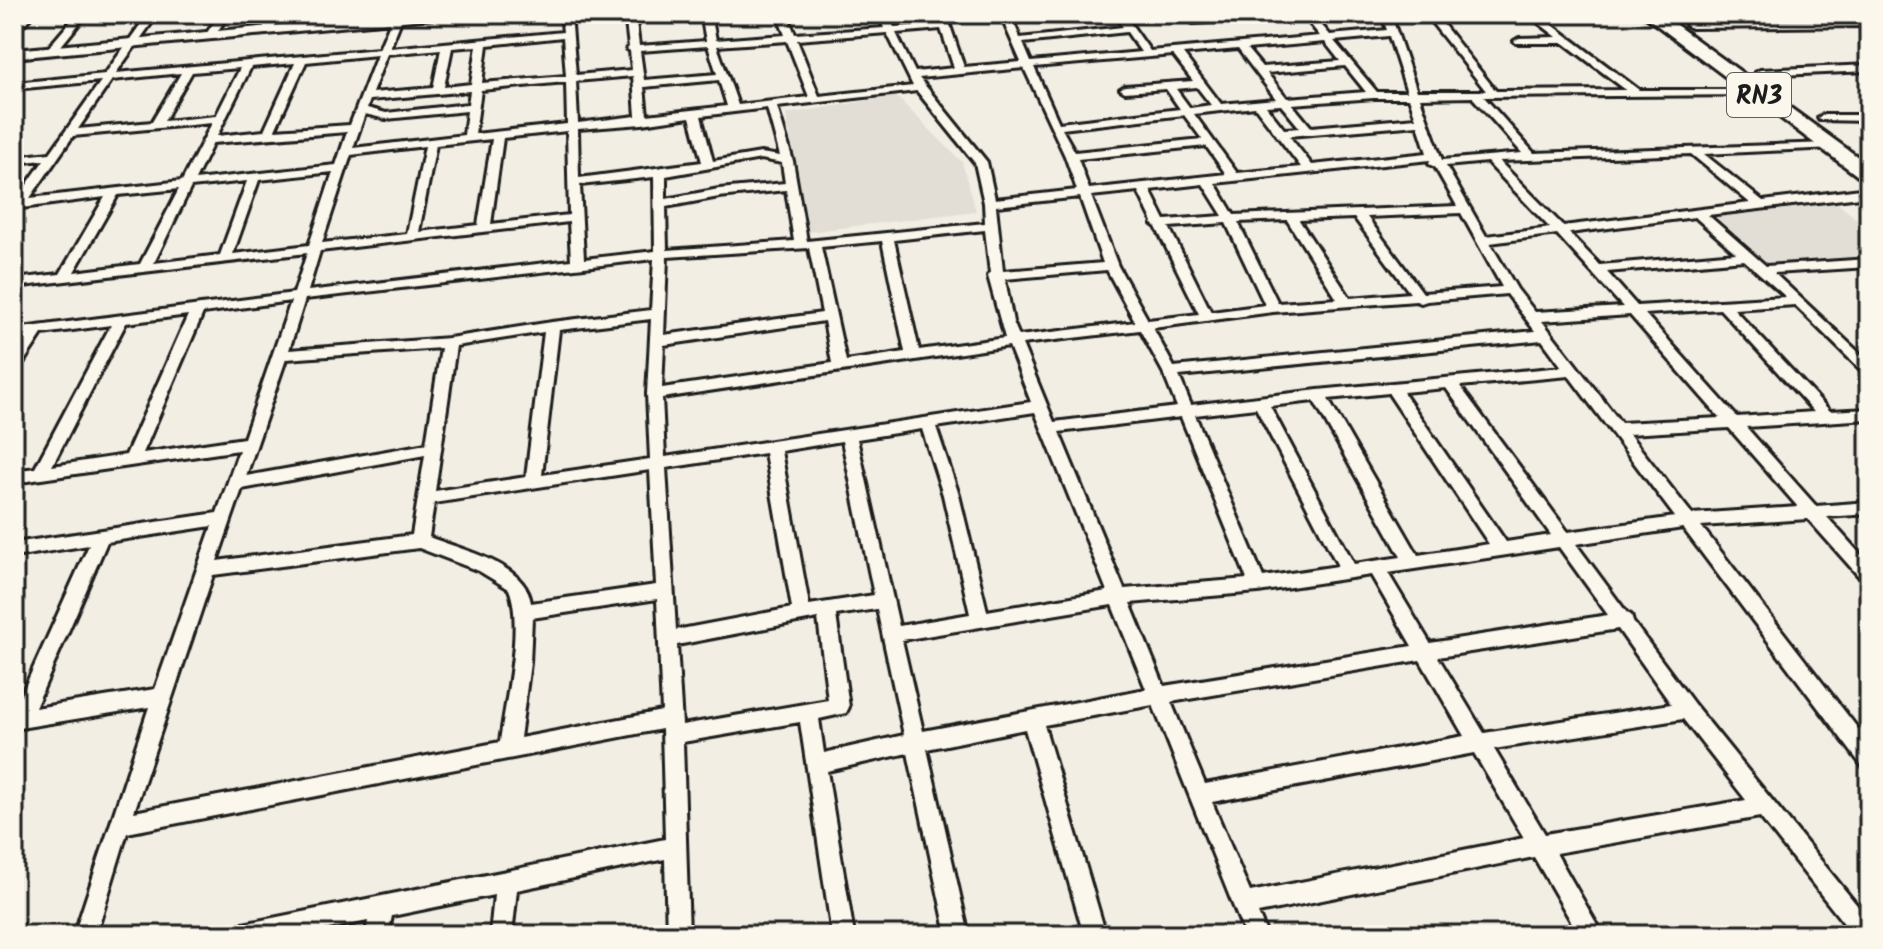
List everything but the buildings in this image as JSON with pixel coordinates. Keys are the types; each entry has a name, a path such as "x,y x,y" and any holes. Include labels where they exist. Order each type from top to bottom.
{"highway":[{"name":"RN3","path":"1650,14 1757,83 1823,118 1869,152"},
{"name":"RN3","path":"1683,19 1830,146 1869,175"}],"street":[{"path":"14,32 29,14"},
{"path":"52,50 82,14"},
{"path":"16,206 153,14"},
{"path":"210,36 224,14"},
{"path":"267,31 274,14"},
{"path":"14,54 267,31 327,19 434,14"},
{"path":"566,14 573,78 574,218 578,264"},
{"path":"630,14 642,121"},
{"path":"706,14 712,45 733,107"},
{"path":"782,14 816,101"},
{"path":"883,14 917,81 973,150 985,175 995,276 1006,322 1256,935"},
{"path":"941,14 960,71"},
{"path":"1035,14 1006,15 1071,156 1111,266 1170,372 1187,410 1258,585"},
{"path":"1119,14 1147,54"},
{"path":"1191,17 1289,14"},
{"path":"1307,14 1374,95"},
{"path":"1412,14 1386,15 1434,160 1511,290 1869,759"},
{"path":"1430,14 1495,96"},
{"path":"1532,14 1638,94"},
{"path":"1191,17 1201,30"},
{"path":"85,935 119,825 315,250 341,160 397,18"},
{"path":"1683,19 1869,23"},
{"path":"632,49 946,26"},
{"path":"1017,41 1127,29"},
{"path":"16,206 254,177 431,144 695,115 733,107 816,101 960,71 1391,33"},
{"path":"16,87 568,34"},
{"path":"1209,39 1217,48"},
{"path":"1519,41 1567,40"},
{"path":"469,140 482,42"},
{"path":"438,89 447,46"},
{"path":"1240,46 1307,130"},
{"path":"1176,52 1218,108"},
{"path":"268,134 302,59"},
{"path":"1260,70 1348,63"},
{"path":"145,268 247,64"},
{"path":"1055,127 1283,101 1374,95 1638,94 1869,68"},
{"path":"156,125 188,70"},
{"path":"362,103 438,89 573,78 723,77"},
{"path":"1125,89 1198,84"},
{"path":"1170,87 1234,177"},
{"path":"1477,96 1531,157"},
{"path":"362,103 386,116 473,107"},
{"path":"1258,103 1309,169"},
{"path":"771,105 840,366"},
{"path":"695,115 708,164"},
{"path":"1823,118 1869,118"},
{"path":"70,133 219,119"},
{"path":"1281,133 1423,121"},
{"path":"209,140 352,128"},
{"path":"484,229 498,137"},
{"path":"1071,156 1210,142"},
{"path":"412,238 431,144"},
{"path":"990,203 1309,169 1434,160 1830,146"},
{"path":"1694,151 1760,205"},
{"path":"14,160 54,156"},
{"path":"576,182 660,173 761,156 787,161"},
{"path":"1490,158 1636,312 1815,511 1869,576"},
{"path":"660,173 661,254 654,394 672,726 678,935"},
{"path":"225,259 254,177"},
{"path":"1207,180 1230,218 1273,308"},
{"path":"661,204 719,193 791,186"},
{"path":"1142,186 1158,224 1207,317"},
{"path":"65,277 114,192"},
{"path":"1481,240 1869,192"},
{"path":"1158,224 1230,218 1360,217 1464,209"},
{"path":"1697,212 1798,301 1869,370"},
{"path":"1360,217 1421,299"},
{"path":"14,283 574,218"},
{"path":"1292,218 1346,303"},
{"path":"14,333 661,254 807,244 990,226"},
{"path":"887,237 913,355"},
{"path":"1597,269 1746,256"},
{"path":"1763,270 1867,265"},
{"path":"995,276 1111,266"},
{"path":"654,394 913,355 1273,308 1511,290"},
{"path":"1531,317 1798,301"},
{"path":"1723,305 1827,417"},
{"path":"132,460 197,310"},
{"path":"280,355 449,343 552,326 658,314"},
{"path":"657,341 828,316"},
{"path":"40,473 121,319"},
{"path":"533,482 552,326"},
{"path":"14,366 37,330"},
{"path":"1170,372 1545,335"},
{"path":"420,541 449,343"},
{"path":"1051,428 1318,395 1572,371"},
{"path":"1450,383 1625,620 1687,710 1867,935"},
{"path":"1394,390 1501,548"},
{"path":"1318,395 1413,562"},
{"path":"1260,402 1350,572"},
{"path":"427,498 1042,406"},
{"path":"1617,429 1869,414"},
{"path":"927,423 951,493 980,619"},
{"path":"848,435 958,935"},
{"path":"14,477 248,443"},
{"path":"772,446 802,614"},
{"path":"234,484 434,448"},
{"path":"894,634 1117,597 1258,585 1689,521 1869,508"},
{"path":"14,550 223,518"},
{"path":"17,720 102,535"},
{"path":"205,569 420,541 504,576 517,586 526,611 509,750"},
{"path":"1376,568 1592,935"},
{"path":"526,611 665,591"},
{"path":"668,639 826,609 886,601"},
{"path":"119,825 509,750 672,726 808,713 839,707 826,609"},
{"path":"816,764 915,741 1158,696 1625,620"},
{"path":"17,720 163,696"},
{"path":"1197,795 1477,743 1687,710"},
{"path":"808,713 843,935"},
{"path":"1032,719 1095,935"},
{"path":"1242,905 1538,846 1763,807"},
{"path":"243,935 675,847"},
{"path":"501,935 507,880"},
{"path":"377,935 382,907"}],"shaded area":[{"path":"896,96 962,162 976,211 808,232 786,114"},
{"path":"1836,202 1869,229 1869,258 1764,265 1706,214"}]}
